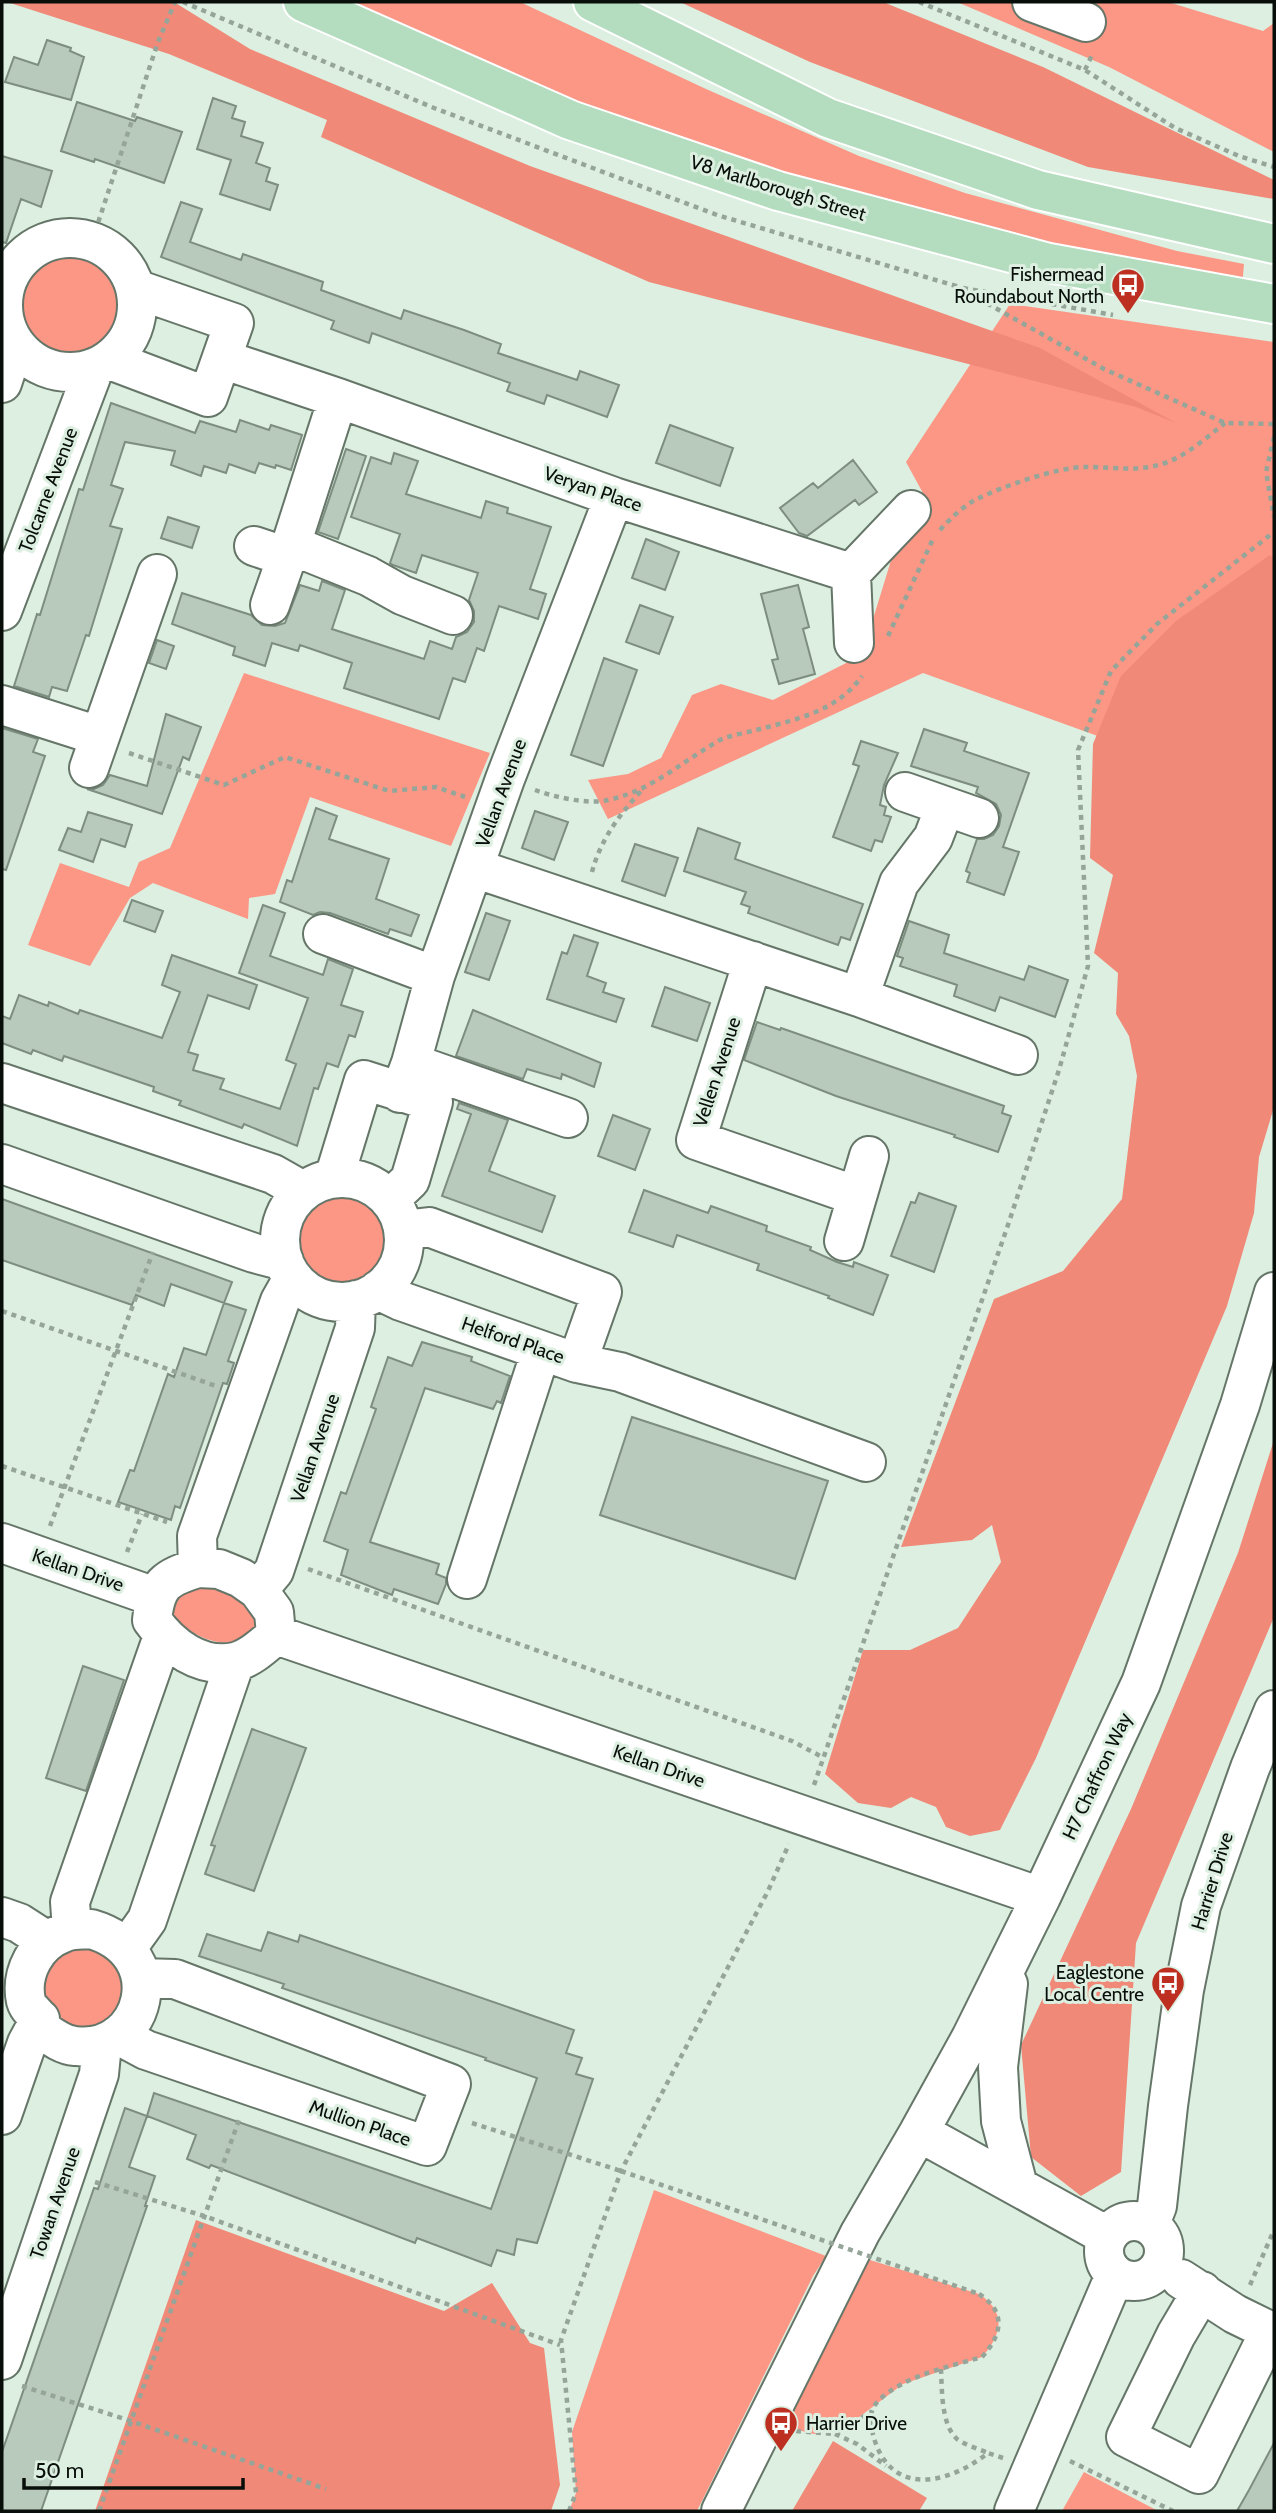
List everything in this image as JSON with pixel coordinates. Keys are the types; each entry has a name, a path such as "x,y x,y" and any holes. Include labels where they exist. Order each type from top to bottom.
{"main road":[{"name":"V8 Marlborough Street","path":"303,2 570,120 778,191 1049,263 1263,302"},
{"path":"593,2 828,118 1038,190 1268,243"}],"street":[{"path":"2,383 7,331 2,301 6,282 16,265 15,246 73,238 92,241 109,249 122,262 136,289 138,309 134,328 125,346 102,364 72,373 50,370 30,360 7,331"},
{"path":"102,364 208,397 234,323 136,289"},
{"name":"Veryan Place","path":"222,359 614,497 850,573"},
{"name":"Tolcarne Avenue","path":"2,611 102,364"},
{"path":"270,605 277,549 338,398"},
{"name":"Vellan Avenue","path":"406,1078 435,976 495,808 614,497"},
{"path":"853,643 850,573 911,510"},
{"path":"277,549 368,576 402,594 453,615"},
{"path":"2,705 94,752 157,573"},
{"path":"859,997 900,883 933,838 962,813 905,792"},
{"path":"474,868 859,997 1018,1055"},
{"path":"323,934 435,976"},
{"name":"Vellen Avenue","path":"753,961 695,1140 857,1196"},
{"path":"198,1568 197,1536 280,1301 288,1269 280,1242 282,1223 290,1205 319,1185 364,1080 406,1078 568,1118"},
{"path":"396,1215 410,1180 433,1102 406,1078"},
{"path":"2,1083 273,1174 319,1185 355,1179 374,1186 396,1215 403,1253 394,1274 367,1295"},
{"path":"844,1241 869,1156"},
{"name":"Helford Place","path":"2,1164 254,1253 288,1269 306,1290 321,1298 338,1302 367,1295 401,1301 577,1363 603,1292 396,1215"},
{"name":"H7 Chaffron Way","path":"765,2422 860,2233 919,2132 1010,1959 1141,1683 1240,1405 1274,1292"},
{"name":"Vellan Avenue","path":"258,1590 274,1571 367,1295"},
{"path":"467,1579 541,1351"},
{"path":"577,1363 620,1372 866,1462"},
{"name":"Kellan Drive","path":"2,1543 155,1597"},
{"path":"198,1568 219,1569 258,1590 274,1612 276,1635 257,1652 235,1662 209,1662 181,1651 163,1636 152,1620 155,1597 172,1576 198,1568"},
{"name":"Kellan Drive","path":"276,1635 1041,1897"},
{"path":"2,2115 27,2043 23,2008 24,1983 32,1958 60,1935 163,1636"},
{"path":"134,1963 235,1662"},
{"name":"Harrier Drive","path":"1150,2224 1157,2206 1181,2016 1201,1906 1262,1772 1274,1710"},
{"path":"2,1917 60,1935 90,1929 108,1934 134,1963 142,1996 134,2017 110,2040 75,2046 58,2041 41,2029 23,2008"},
{"path":"1010,1959 998,2067 1001,2121 1018,2186"},
{"name":"Mullion Place","path":"110,2040 427,2146 451,2084 134,1963"},
{"name":"Towan Avenue","path":"8,2372 64,2172 110,2040"},
{"path":"919,2132 1107,2236"},
{"path":"1135,2220 1150,2224 1163,2238 1166,2252 1160,2268 1148,2279 1129,2281 1115,2275 1105,2262 1103,2249 1107,2236 1118,2224 1135,2220"},
{"path":"1160,2268 1202,2291 1235,2314 1272,2332 1199,2474 1126,2437 1176,2335 1202,2291"},
{"path":"1014,2511 1115,2275"},
{"path":"721,2511 765,2422"}],"path":[{"path":"92,241 158,42 175,2"},
{"path":"183,2 434,108 704,210 956,286 1113,315"},
{"path":"919,2 1086,70 1175,128 1239,156 1274,167"},
{"path":"956,286 1104,369 1225,423 1274,424"},
{"path":"1274,437 1266,472 1274,517"},
{"path":"569,2511 576,2493 560,2345 621,2171 768,1891 802,1815 824,1758 1055,1082 1088,965 1078,750 1111,671 1157,624 1274,532"},
{"path":"94,752 122,751 224,785 285,757 389,791 436,787 495,808"},
{"path":"583,905 600,850 617,818 641,790"},
{"path":"39,1556 156,1244"},
{"path":"2,1311 225,1389"},
{"path":"2,1466 176,1526"},
{"path":"115,1583 142,1514"},
{"path":"278,1559 792,1741 824,1758"},
{"path":"99,2511 251,2085"},
{"path":"441,2113 621,2171 979,2294 990,2301 998,2317 998,2333 982,2357 902,2384 878,2401 871,2412 835,2434"},
{"path":"64,2172 204,2216 560,2345"},
{"path":"1235,2314 1257,2273 1274,2230"},
{"path":"941,2369 945,2413 950,2428 958,2439 1014,2462 1048,2451 1173,2511"},
{"path":"8,2372 131,2421 326,2489"},
{"path":"871,2412 876,2447 890,2469"},
{"path":"765,2422 794,2430 835,2434 857,2444 890,2469 912,2478 936,2478 972,2465 988,2453"}],"shaded area":[{"path":"7,2 174,2 250,49 530,166 1040,348 1176,423 1136,407 649,282 321,137 327,120 169,54"},
{"path":"326,2 520,2 706,89 859,156 965,193 1177,251 1244,264 1242,287 993,233 780,174 583,105"},
{"path":"680,2 883,2 1043,67 1274,180 1274,199 1088,167 810,62"},
{"path":"957,2 1168,2 1263,31 1274,23 1274,152 1109,67"},
{"path":"70,249 90,253 108,264 119,282 123,302 119,322 108,340 90,351 70,355 50,351 32,340 21,322 17,302 21,282 32,264 50,253"},
{"path":"1010,304 1274,342 1274,571 1106,739 923,673 608,819 588,780 628,774 661,758 692,695 721,684 773,700 862,655 893,554 930,506 906,462"},
{"path":"1270,555 1274,559 1274,1107 1259,1157 1254,1213 1227,1306 1036,1758 1000,1830 970,1836 946,1827 936,1807 911,1797 891,1808 858,1803 825,1774 863,1650 910,1650 958,1628 1001,1562 992,1525 972,1540 901,1547 994,1299 1063,1271 1122,1199 1137,1076 1129,1036 1116,1014 1118,973 1094,953 1113,875 1090,858 1093,744 1121,676 1176,621"},
{"path":"244,673 490,753 451,846 310,797 275,894 249,898 248,919 153,883 130,898 90,966 28,945 60,863 129,887 139,862 170,848"},
{"path":"341,1194 359,1198 373,1208 383,1222 387,1240 383,1258 373,1272 359,1282 341,1286 323,1282 309,1272 299,1258 295,1240 299,1222 309,1208 323,1198"},
{"path":"1274,1440 1274,1617 1136,1943 1121,2172 1081,2196 1031,2157 1021,2045 1131,1809 1238,1553"},
{"path":"200,1586 228,1592 244,1602 254,1617 256,1627 244,1639 224,1643 203,1637 184,1626 171,1611 176,1593"},
{"path":"70,1946 99,1948 121,1970 121,2005 103,2024 86,2030 70,2028 61,2023 47,2012 44,1998 41,1979 45,1967"},
{"path":"654,2190 826,2256 813,2276 697,2511 569,2511 576,2493 572,2432"},
{"path":"196,2220 444,2311 492,2283 530,2343 544,2348 560,2485 551,2511 95,2511"},
{"path":"854,2255 979,2294 988,2301 998,2316 994,2340 982,2357 903,2384 846,2427 814,2434 765,2422"},
{"path":"833,2441 927,2498 919,2511 792,2511"},
{"path":"1084,2472 1158,2511 1062,2511"}],"building":[{"path":"47,40 71,48 70,51 84,57 71,100 5,82 14,57 38,65"},
{"path":"213,98 236,106 232,118 245,122 241,136 263,143 256,163 270,168 266,181 278,185 270,210 220,194 231,160 197,149"},
{"path":"77,102 135,121 137,117 182,132 164,183 95,159 94,162 61,151"},
{"path":"2,156 52,171 41,207 21,199 6,243 2,242"},
{"path":"181,202 202,209 190,242 241,260 243,254 323,282 321,290 401,319 404,310 464,330 501,344 498,353 577,380 580,371 619,385 607,417 547,395 544,404 507,391 510,383 372,333 369,343 331,329 334,321 161,257"},
{"path":"111,403 195,433 200,421 236,432 240,420 269,430 271,425 302,435 291,470 259,463 255,473 229,464 226,473 204,466 201,476 171,465 175,451 125,442 111,485 123,489 110,526 122,529 89,636 86,635 67,691 52,687 49,697 14,686 37,614 40,615 79,489 83,490"},
{"path":"670,425 733,448 720,486 656,463"},
{"path":"346,449 366,456 338,539 318,532"},
{"path":"394,453 418,461 406,494 481,518 486,501 508,508 507,513 551,527 530,589 546,594 538,619 499,606 484,651 477,648 465,682 453,678 439,719 344,688 352,663 300,645 298,651 272,643 265,666 233,655 235,647 172,624 182,593 251,615 262,625 275,626 285,623 300,585 319,591 322,581 345,590 332,629 424,659 430,641 452,649 456,637 467,632 474,622 474,611 469,600 478,573 422,555 416,573 393,565 390,563 400,534 351,517 371,457 391,464"},
{"path":"853,460 877,492 859,505 855,500 807,536 799,533 780,508 813,483 818,488"},
{"path":"168,517 199,527 192,548 161,538"},
{"path":"646,539 679,552 665,590 632,578"},
{"path":"798,585 809,627 803,629 815,674 779,684 772,660 778,659 761,594"},
{"path":"640,605 673,617 659,654 626,642"},
{"path":"157,640 174,646 166,669 149,663"},
{"path":"604,658 637,670 603,766 571,755"},
{"path":"166,714 201,727 189,760 183,757 162,814 87,789 103,785 110,775 147,786"},
{"path":"2,728 38,739 33,752 45,756 6,870 2,869"},
{"path":"924,729 967,743 964,751 1029,773 1003,847 1019,852 1004,895 967,882 970,873 966,871 977,839 993,835 999,826 1001,815 996,804 976,793 978,787 911,766"},
{"path":"861,741 898,753 884,785 880,805 886,807 884,815 891,817 882,842 875,840 871,851 833,837 859,766 853,764"},
{"path":"316,808 337,816 329,839 389,859 376,899 419,915 411,936 390,929 388,934 330,913 320,912 313,915 280,902 287,880 292,882"},
{"path":"535,811 568,822 554,860 522,848"},
{"path":"88,812 132,825 125,847 101,839 93,862 59,850 68,828 81,832"},
{"path":"698,828 740,843 735,859 863,904 850,940 841,937 838,945 748,913 750,907 741,904 746,892 684,871"},
{"path":"635,844 678,858 665,896 622,881"},
{"path":"132,900 163,911 155,932 124,921"},
{"path":"263,905 285,913 270,956 323,975 328,959 353,969 341,1005 363,1012 355,1037 349,1035 338,1067 327,1063 318,1089 314,1088 297,1146 244,1124 242,1128 179,1105 181,1101 153,1091 154,1087 64,1056 62,1061 33,1050 31,1054 2,1043 2,1016 10,1019 19,995 48,1006 49,1002 78,1014 80,1010 162,1038 180,992 162,985 172,955 257,985 249,1009 208,995 188,1052 198,1055 193,1070 224,1079 220,1089 280,1109 296,1064 286,1060 308,998 239,973"},
{"path":"486,913 510,921 489,980 465,972"},
{"path":"909,921 949,935 944,953 1024,980 1029,966 1068,980 1055,1017 1000,997 995,1011 954,996 957,985 900,966 903,958 897,956"},
{"path":"574,935 598,943 587,976 606,983 603,992 624,999 616,1022 547,999 562,952 567,954"},
{"path":"665,987 710,1003 697,1041 652,1026"},
{"path":"473,1010 601,1063 594,1087 562,1074 561,1079 527,1069 523,1079 456,1056"},
{"path":"757,1022 1004,1106 1002,1113 1011,1116 998,1152 836,1096 744,1060"},
{"path":"459,1103 508,1120 489,1171 555,1196 542,1232 442,1196 471,1114 457,1109"},
{"path":"613,1115 650,1129 635,1170 598,1156"},
{"path":"644,1190 708,1213 711,1206 767,1226 766,1231 811,1247 810,1250 837,1262 853,1267 854,1262 888,1275 873,1315 757,1270 759,1264 677,1235 673,1247 629,1232"},
{"path":"919,1193 956,1206 934,1272 891,1256 911,1202 915,1203"},
{"path":"2,1199 232,1282 224,1303 171,1284 164,1306 136,1295 132,1305 2,1260"},
{"path":"224,1303 246,1310 228,1361 234,1363 227,1384 223,1383 180,1508 175,1506 171,1520 118,1502 130,1470 134,1471 168,1374 174,1377 184,1348 206,1355"},
{"path":"422,1342 472,1357 471,1361 510,1376 501,1403 497,1401 493,1409 425,1388 370,1542 439,1564 436,1574 446,1578 446,1584 438,1604 394,1589 392,1595 341,1575 348,1550 324,1541 341,1492 346,1494 376,1409 371,1407 388,1357 412,1366"},
{"path":"632,1417 828,1481 795,1579 600,1515"},
{"path":"83,1666 124,1680 86,1791 46,1778"},
{"path":"252,1729 306,1748 254,1891 205,1874 215,1846 211,1845"},
{"path":"268,1932 298,1942 300,1935 574,2030 566,2053 582,2058 576,2074 593,2079 537,2243 517,2239 514,2255 497,2250 491,2266 417,2238 415,2243 211,2165 209,2168 187,2159 196,2135 147,2116 154,2093 491,2209 537,2078 282,1988 284,1984 199,1956 207,1934 261,1951"},
{"path":"125,2108 147,2116 129,2167 155,2176 147,2206 41,2511 2,2511 2,2452 94,2188 98,2189"},
{"path":"1274,2443 1274,2511 1237,2511 1249,2490"}],"place":[{"name":"Fishermead Roundabout North","path":"1128,315"},
{"name":"Eaglestone Local Centre","path":"1168,2013"},
{"name":"Harrier Drive","path":"781,2453"}]}
